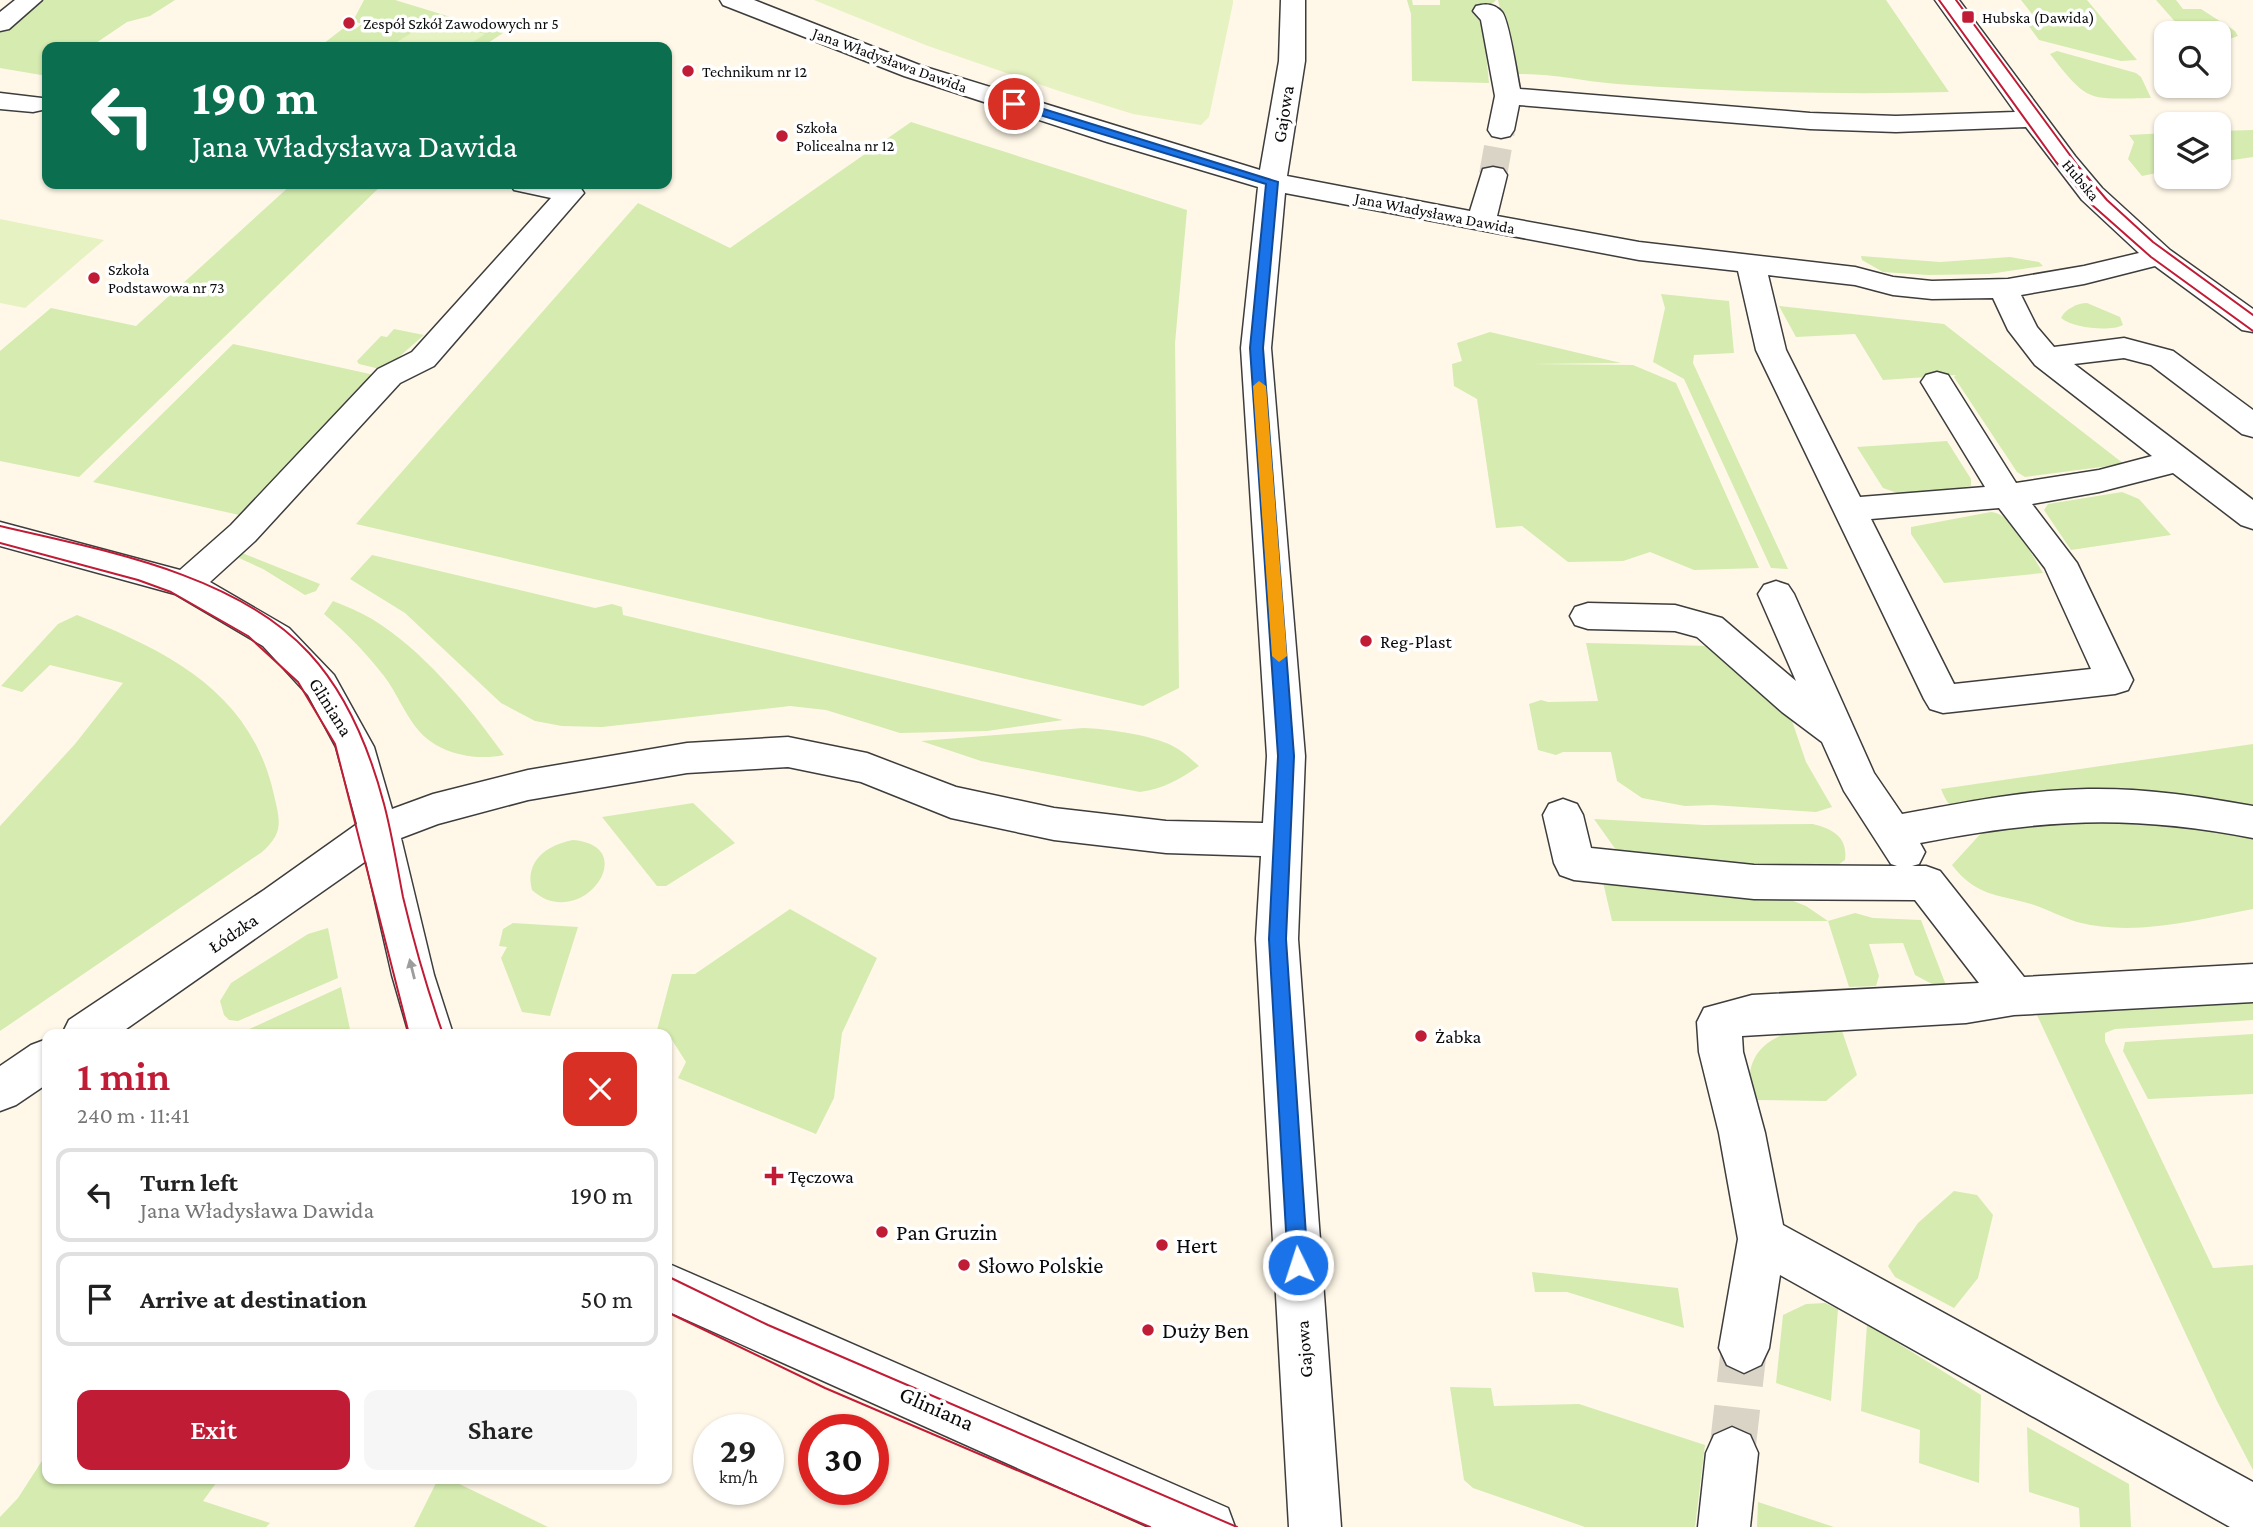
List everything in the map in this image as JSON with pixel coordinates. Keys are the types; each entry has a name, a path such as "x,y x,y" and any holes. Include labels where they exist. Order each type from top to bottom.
{"street":[{"path":"0,24 30,0"},
{"name":"Jana Władysława Dawida","path":"732,0 913,71 1116,136 1272,182 1639,251 1854,276 1883,286 1928,290 2004,290 2062,281 2160,256"},
{"name":"Gajowa","path":"1293,0 1292,61 1272,182 1256,348 1286,756 1277,939 1315,1527"},
{"name":"Hubska","path":"1947,0 2092,194 2160,256 2253,323"},
{"path":"1485,11 1493,17 1508,96 1501,130"},
{"path":"1508,96 1857,123 2034,119"},
{"path":"0,101 33,104"},
{"path":"1481,221 1493,174"},
{"path":"186,584 243,533 389,376 423,359 570,193 550,189"},
{"path":"1751,266 1771,350 1943,699 2115,680 2060,563 2007,495 1937,382"},
{"path":"2004,290 2024,330 2046,358 2253,517"},
{"path":"2046,358 2124,348 2162,358 2253,426"},
{"path":"1850,509 1933,504 2007,495 2137,474 2179,460"},
{"name":"Gliniana","path":"0,534 186,584 276,636 321,685 355,747 379,830 413,975 429,1029"},
{"path":"1776,594 1858,780 1926,883 2014,996"},
{"path":"1588,616 1675,618 1710,627 1775,686 1838,733"},
{"name":"Łódzka","path":"91,1029 279,902 379,830 433,810 528,785 687,758 788,752 866,768 951,802 1054,824 1166,837 1281,840"},
{"path":"1892,832 2059,806 2099,804 2198,811 2253,822"},
{"path":"1563,815 1574,863 1754,882 1926,883"},
{"path":"1744,1348 1762,1240 1742,1133 1721,1052 1719,1022 1752,1014 1966,1004 2014,996 2253,983"},
{"path":"0,1091 42,1062"},
{"path":"1762,1240 2253,1511"},
{"name":"Gliniana","path":"672,1292 1209,1527"},
{"path":"1724,1527 1732,1453"}],"green space":[{"path":"42,0 175,0 150,16 127,22 97,42 42,42 42,75 0,68 0,33"},
{"path":"364,0 395,0 503,33 490,42 326,42 345,27 355,29 362,24 353,21"},
{"path":"814,0 1233,0 1233,3 1209,117 1201,125 1133,114 1059,91 928,46"},
{"path":"1407,0 1412,0 1413,5 1440,5 1440,0 1496,0 1482,14 1489,83 1412,81 1411,14"},
{"path":"1498,0 1886,0 1949,92 1741,91 1617,84 1516,74"},
{"path":"2021,0 2087,0 2137,60 2121,61 2039,40 2028,25 2040,24"},
{"path":"2156,0 2176,0 2183,9 2201,9 2220,21 2174,21"},
{"path":"435,18 485,34 473,42 397,42"},
{"path":"2231,28 2235,31 2238,36 2231,38"},
{"path":"2057,51 2136,73 2141,77 2151,98 2102,98 2082,90 2050,54"},
{"path":"911,122 1187,210 1175,343 1179,688 1143,706 356,524 638,203 730,248"},
{"path":"2253,130 2253,157 2231,160 2231,131"},
{"path":"2154,134 2154,174 2142,176 2128,159 2134,142 2129,135"},
{"path":"287,189 378,189 79,477 0,461 0,351 51,308 136,326"},
{"path":"0,219 104,240 25,308 0,303"},
{"path":"1861,256 1940,262 2010,257 2039,262 2043,266 1989,274 1928,275 1883,272 1862,260"},
{"path":"1661,294 1729,301 1734,353 1694,355 1693,363 1788,569 1771,568 1684,379 1653,362 1665,308"},
{"path":"2087,303 2120,317 2123,325 2092,328 2061,318 2072,307"},
{"path":"1779,306 1944,324 2124,464 2025,477 2017,472 1954,377 1956,375 1883,380 1855,334 1796,337"},
{"path":"394,329 424,335 384,370 359,364 357,361 381,336 387,337"},
{"path":"1490,332 1621,363 1530,364 1633,365 1676,383 1759,568 1694,570 1650,552 1623,561 1568,562 1522,526 1496,528 1477,399 1454,386 1452,364 1462,361 1457,343"},
{"path":"233,344 379,376 248,517 93,482"},
{"path":"1947,441 1971,479 1971,486 1906,496 1883,488 1857,447"},
{"path":"2122,492 2139,499 2171,535 2071,550 2044,510 2048,504"},
{"path":"1991,512 1999,514 2014,527 2043,573 1944,583 1911,534 1911,527"},
{"path":"242,553 320,584 316,591 305,595 263,569 239,558"},
{"path":"372,555 595,608 612,604 622,607 623,615 1063,720 987,731 900,733 826,710 790,706 602,727 562,726 535,721 501,703 405,613 350,579"},
{"path":"333,601 372,619 410,647 461,699 504,755 481,757 458,754 427,739 414,725 389,683 363,651 324,614"},
{"path":"77,615 173,660 225,702 246,728 263,759 278,812 277,832 262,852 0,1031 0,826 75,744 123,683 50,665 22,692 1,686 58,624"},
{"path":"1586,643 1711,646 1731,667 1789,712 1806,762 1832,807 1816,812 1713,805 1685,806 1642,798 1617,781 1611,752 1563,752 1556,755 1538,750 1529,704 1541,700 1598,701"},
{"path":"1083,728 1119,731 1158,740 1178,749 1199,766 1171,783 1140,792 981,761 921,741"},
{"path":"2253,744 2253,909 2165,925 2121,928 2099,926 2077,922 2031,904 1987,892 1970,883 1952,865 1984,830 1958,814 1941,789"},
{"path":"693,803 735,843 666,886 657,886 602,817"},
{"path":"1594,819 1704,825 1813,824 1838,835 1844,845 1845,860 1835,867 1812,869 1621,857"},
{"path":"573,840 594,846 603,857 604,870 597,884 585,895 569,902 550,901 532,890 531,871 546,850"},
{"path":"1603,882 1783,897 1806,906 1828,921 1612,921"},
{"path":"790,909 877,958 842,1033 834,1098 816,1134 678,1078 686,1062 672,1040 672,1029 657,1029 672,974 695,974"},
{"path":"1855,913 1873,918 1921,920 1949,993 1915,975 1903,943 1869,944 1879,976 1876,986 1849,987 1828,921"},
{"path":"513,923 578,927 550,1016 522,1012 501,958 507,947 499,946 503,929"},
{"path":"328,928 338,978 238,1021 229,1020 224,1015 220,1001 231,983 308,934"},
{"path":"341,987 350,1029 249,1029"},
{"path":"2253,993 2253,1020 2115,1029 2105,1033 2105,1041 2213,1268 2253,1265 2253,1470 2217,1401 2037,1015 2043,1006"},
{"path":"1839,1022 1857,1075 1826,1101 1754,1100 1750,1073 1754,1059 1762,1048 1785,1034"},
{"path":"2253,1034 2253,1094 2148,1099 2123,1051 2125,1042"},
{"path":"1954,1191 1977,1195 1993,1215 1978,1278 1954,1308 1895,1277 1888,1266 1918,1223"},
{"path":"1532,1272 1678,1288 1684,1328 1567,1292 1535,1292"},
{"path":"1825,1303 1838,1309 1831,1401 1776,1383 1783,1315 1806,1304"},
{"path":"1867,1324 1981,1395 1979,1483 1919,1463 1920,1430 1861,1411"},
{"path":"1450,1387 1491,1388 1494,1406 1579,1404 1705,1445 1695,1527 1585,1527 1473,1488 1464,1480"},
{"path":"2027,1427 2129,1484 2131,1527 2080,1527 2079,1508 2029,1492"},
{"path":"42,1461 42,1484 215,1484 203,1501 270,1523 266,1527 0,1527 0,1517 18,1498"},
{"path":"436,1484 459,1484 548,1527 414,1527"},
{"path":"1758,1502 1834,1527 1757,1527"}],"tunnel":[{"path":"1493,175 1501,130"},
{"path":"1732,1453 1744,1348"}],"tram line":[{"path":"1939,0 2056,162 2091,204 2151,257 2253,331"},
{"path":"1956,0 2078,166 2107,200 2153,242 2253,315"},
{"path":"0,526 123,556 165,568 205,584 244,603 279,626 309,653 323,669 346,705 372,764 387,815 403,897 441,1029"},
{"path":"0,543 138,580 171,592 248,636 298,682 335,744 408,1029"},
{"path":"672,1278 768,1325 1237,1527"},
{"path":"672,1314 825,1388 1150,1527"}],"slow traffic":[{"path":"1259,386 1279,656"}],"place":[{"name":"Hubska (Dawida)","path":"1968,17"},
{"name":"Zespół Szkół Zawodowych nr 5","path":"349,23"},
{"name":"Technikum nr 12","path":"688,71"},
{"name":"Szkoła Policealna nr 12","path":"782,136"},
{"name":"Szkoła Podstawowa nr 73","path":"94,278"},
{"name":"Reg-Plast","path":"1366,641"},
{"name":"Żabka","path":"1421,1036"},
{"name":"Tęczowa","path":"774,1176"},
{"name":"Pan Gruzin","path":"882,1232"},
{"name":"Hert","path":"1162,1245"},
{"name":"Słowo Polskie","path":"964,1265"},
{"name":"Duży Ben","path":"1148,1330"}],"route":[{"path":"1014,104 1272,182 1256,348 1286,756 1277,939 1298,1265"}]}
